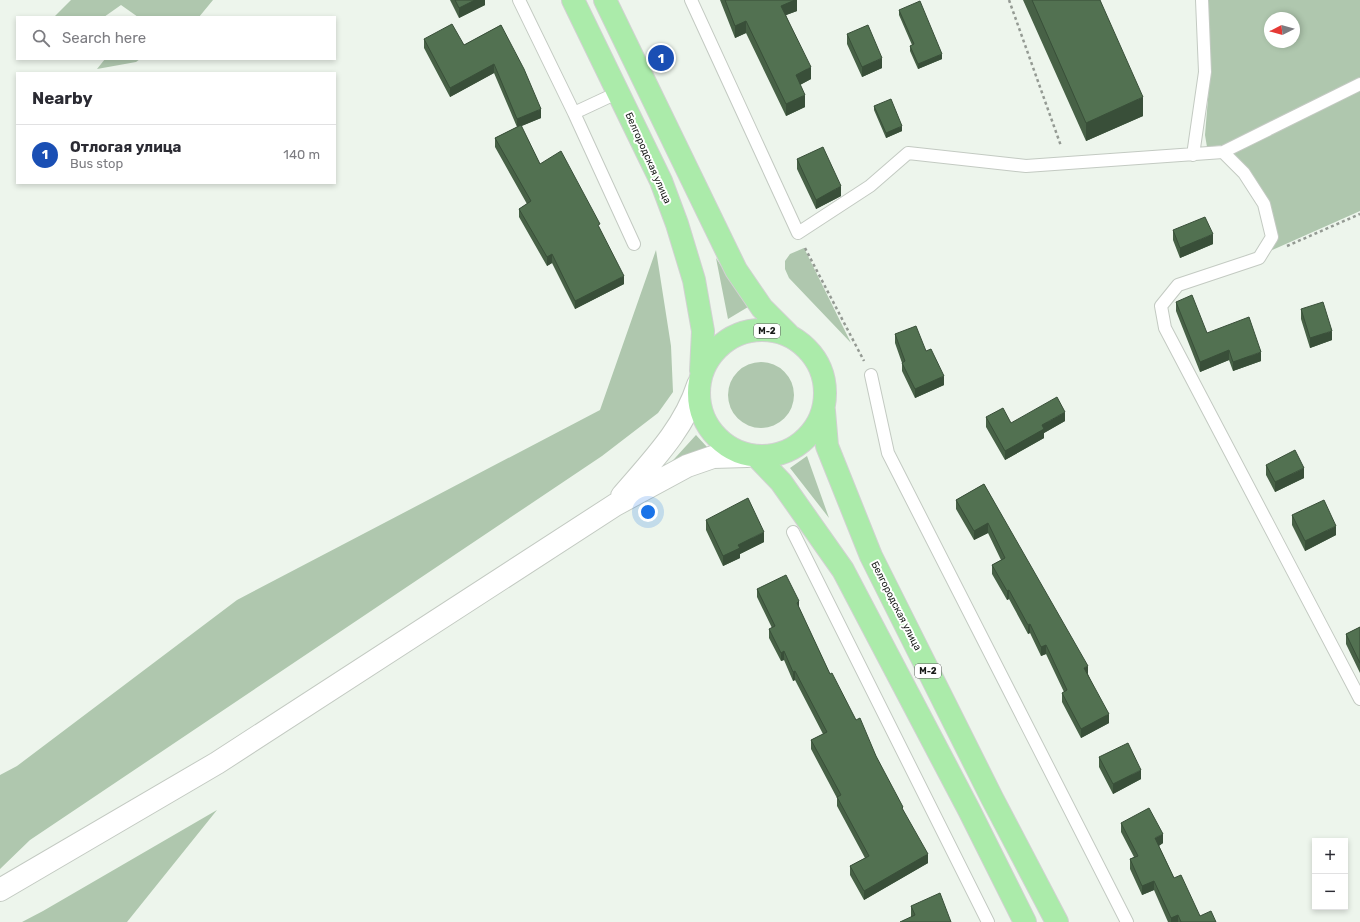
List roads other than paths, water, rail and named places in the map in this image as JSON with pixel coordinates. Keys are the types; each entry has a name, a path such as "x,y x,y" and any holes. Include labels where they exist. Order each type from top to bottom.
{"main road":[{"name":"Белгородская улица","path":"573,0 661,181 677,224 694,280 703,331 700,378"},
{"name":"М-2","path":"605,0 736,270 762,308 788,334 806,347 819,365 825,386 824,411 814,430 803,442 787,452 752,456"},
{"name":"М-2","path":"788,334 768,331 749,331 733,337 719,346 710,356 700,378 698,400 707,424 723,442 732,449 752,456 781,482 843,570 969,810 1025,922"},
{"path":"615,505 670,438 692,403 700,378"},
{"name":"Белгородская улица","path":"824,411 827,446 871,556 992,798 1057,922"},
{"path":"0,890 218,763 615,505 688,466 713,457 752,456"}],"lane":[{"path":"519,0 574,113 634,244"},
{"path":"691,0 798,233 870,186 908,153 1026,166 1223,152 1360,84"},
{"path":"1193,155 1205,72 1202,0"},
{"path":"574,113 618,92"},
{"path":"1223,152 1244,172 1264,204 1272,237 1259,258 1178,285 1161,306 1165,328 1360,699"},
{"path":"871,375 888,453 1127,922"},
{"path":"793,532 988,922"}],"place":[{"name":"Отлогая улица","path":"661,58"}]}
